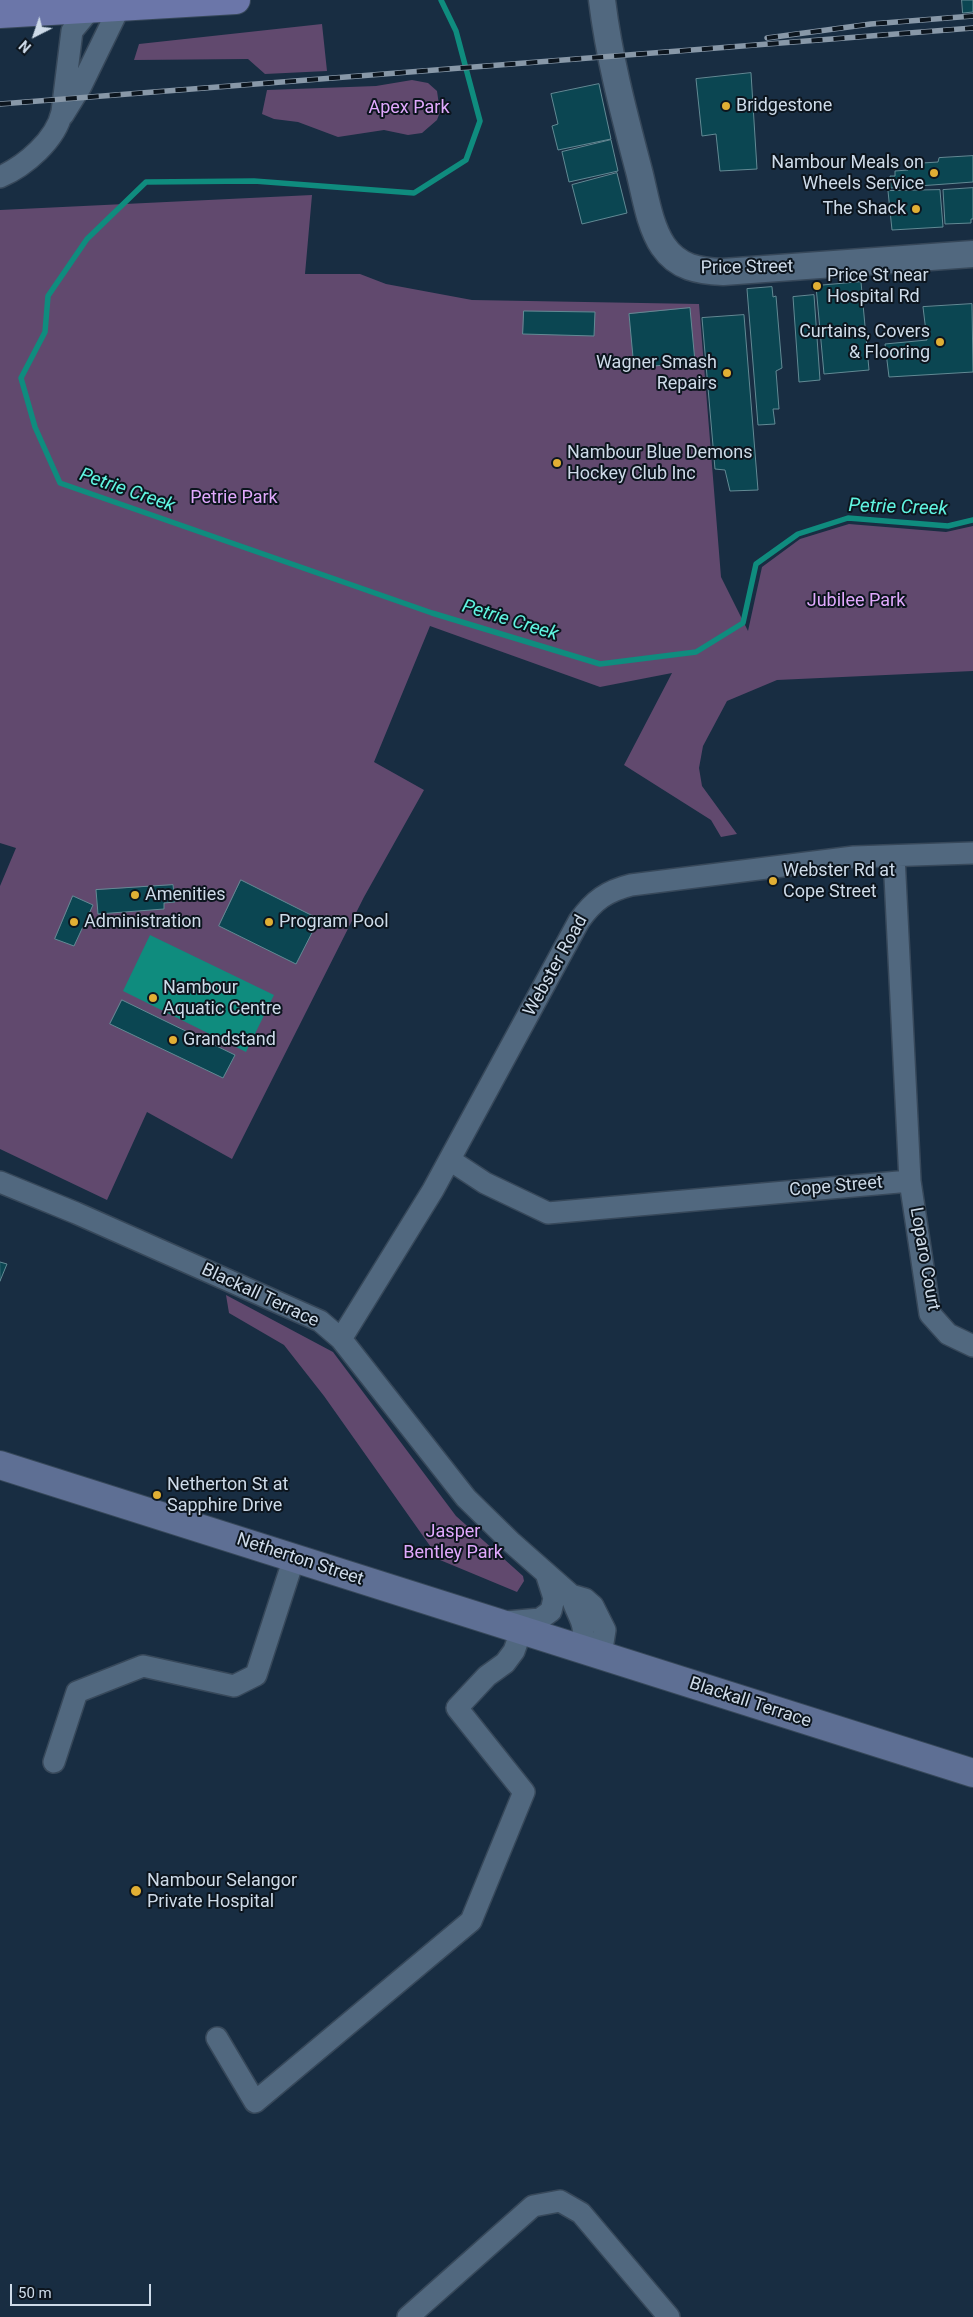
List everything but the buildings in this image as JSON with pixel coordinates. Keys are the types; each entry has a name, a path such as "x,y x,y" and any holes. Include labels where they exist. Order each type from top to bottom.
{"main road":[{"path":"0,14 110,3 236,0"},
{"name":"Netherton Street","path":"0,1465 591,1652"},
{"name":"Blackall Terrace","path":"591,1652 973,1773"}],"street":[{"name":"Price Street","path":"602,0 612,67 648,206 663,247 678,262 689,268 723,272 973,254"},
{"path":"0,177 27,160 44,144 58,124 81,86 110,3"},
{"path":"58,124 62,112 72,31 77,22 110,3"},
{"name":"Webster Road","path":"341,1338 450,1160 579,921 599,898 614,890 641,884 762,868 894,856 973,853"},
{"path":"894,856 910,1181"},
{"name":"Cope Street","path":"450,1160 485,1183 548,1213 910,1181"},
{"name":"Loparo Court","path":"910,1181 930,1314 948,1334 973,1346"},
{"name":"Blackall Terrace","path":"0,1182 76,1213 320,1321 341,1338 455,1486 482,1515 571,1595 584,1626 591,1652"},
{"path":"54,1762 77,1692 143,1666 234,1686 256,1675 294,1558"},
{"path":"494,1622 530,1620 547,1615 553,1607 554,1598 546,1573"},
{"path":"217,2038 255,2102 471,1922 524,1792 457,1708 487,1676 505,1663 514,1651 521,1631"},
{"path":"408,2317 533,2206 560,2201 581,2213 669,2317"}],"green space":[{"path":"322,24 327,71 265,74 248,59 134,60 139,44"},
{"name":"Apex Park","path":"412,80 428,83 437,91 440,112 437,120 422,133 408,135 384,130 338,137 298,122 274,119 262,114 267,90 376,86"},
{"name":"Petrie Park","path":"312,195 305,274 360,274 386,284 472,300 699,304 721,577 748,631 762,567 800,539 849,524 946,532 973,526 973,671 777,680 727,701 703,746 699,768 702,786 737,834 721,837 711,820 624,765 672,673 600,687 430,626 374,762 424,790 364,897 232,1159 147,1112 107,1200 0,1149 0,886 16,848 0,843 0,210"},
{"name":"Jasper Bentley Park","path":"226,1295 333,1352 456,1516 523,1576 524,1581 517,1592 440,1560 324,1396 284,1345 229,1313"}],"shaded area":[{"path":"150,935 274,995 246,1052 123,991"}],"waterway":[{"name":"Petrie Creek","path":"441,0 456,31 480,121 466,160 414,193 254,181 146,182 87,239 48,296 45,332 21,378 35,427 60,483 432,613 600,664 696,652 743,623 756,564 798,534 848,518 948,526 973,520"}],"railway":[{"path":"767,38 871,24 973,16"},
{"path":"0,104 973,28"}],"place":[{"name":"Bridgestone","path":"726,106"},
{"name":"Nambour Meals on Wheels Service","path":"934,173"},
{"name":"The Shack","path":"916,209"},
{"name":"Price St near Hospital Rd","path":"817,286"},
{"name":"Curtains, Covers & Flooring","path":"940,342"},
{"name":"Wagner Smash Repairs","path":"727,373"},
{"name":"Nambour Blue Demons Hockey Club Inc","path":"557,463"},
{"name":"Webster Rd at Cope Street","path":"773,881"},
{"name":"Amenities","path":"135,895"},
{"name":"Administration","path":"74,922"},
{"name":"Program Pool","path":"269,922"},
{"name":"Nambour Aquatic Centre","path":"153,998"},
{"name":"Grandstand","path":"173,1040"},
{"name":"Netherton St at Sapphire Drive","path":"157,1495"},
{"name":"Nambour Selangor Private Hospital","path":"136,1891"}],"park label":[{"name":"Jubilee Park","path":"856,601"}]}
